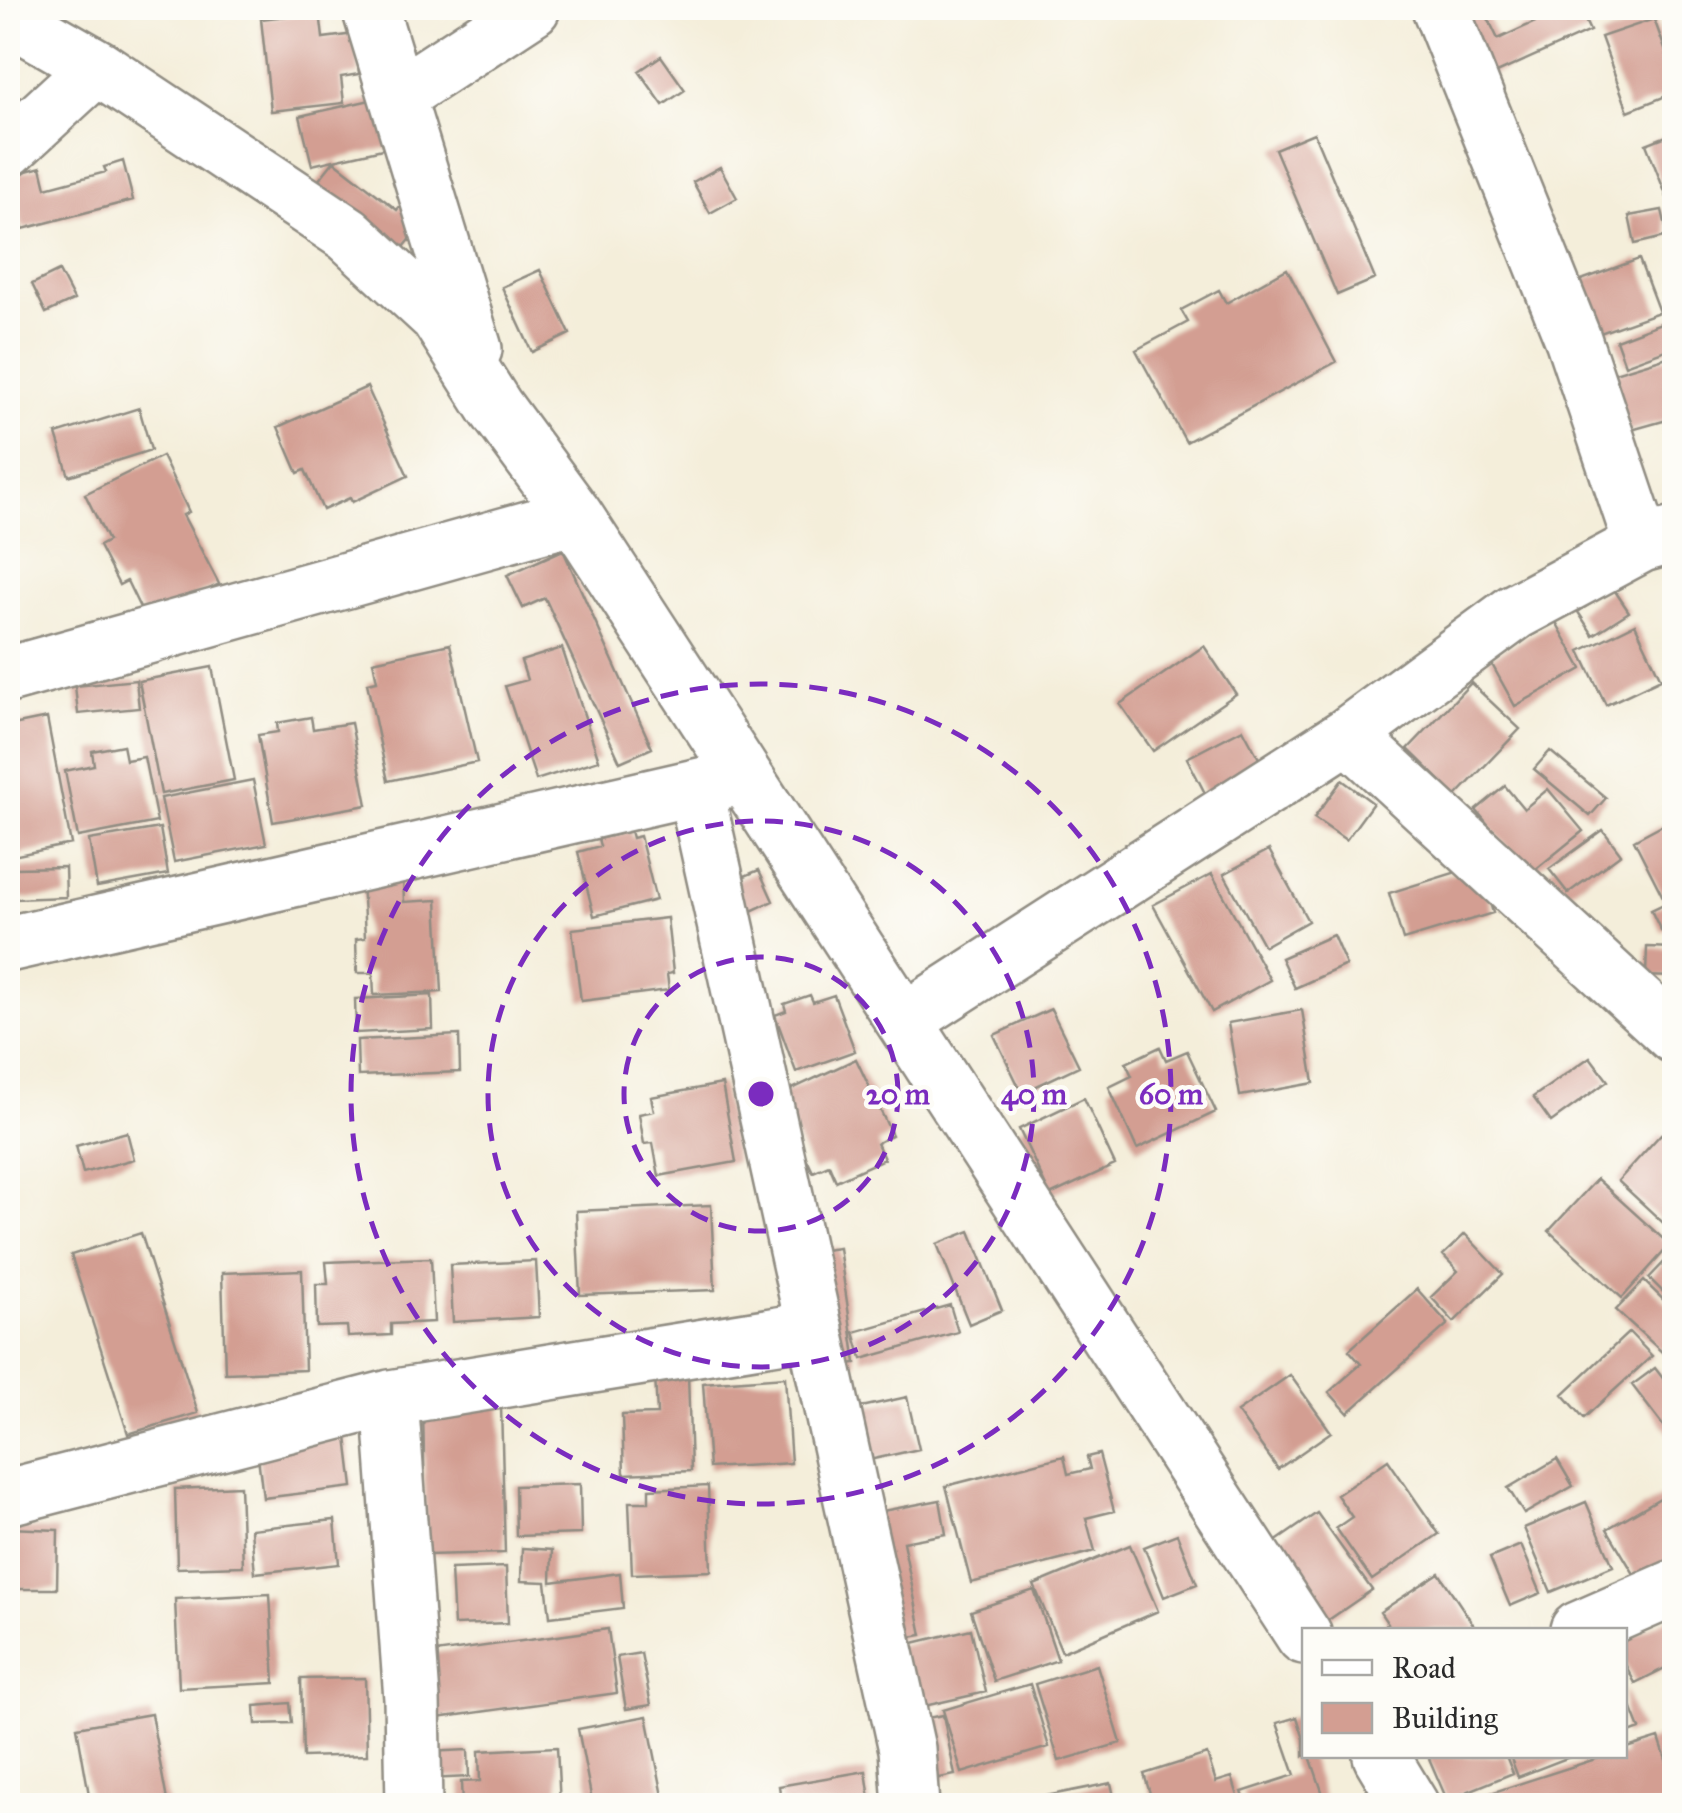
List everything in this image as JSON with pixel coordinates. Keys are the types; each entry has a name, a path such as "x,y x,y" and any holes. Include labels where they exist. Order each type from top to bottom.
{"street":[{"path":"370,8 462,315 494,407"},
{"path":"399,95 532,8"},
{"path":"904,1021 1348,735 1516,612 1658,540 1440,8"},
{"path":"8,16 98,67 348,234 438,317 494,407 576,516 719,781 904,1021 1302,1633"},
{"path":"8,149 98,67"},
{"path":"8,675 576,516"},
{"path":"1348,735 1674,1035"},
{"path":"8,944 719,781"},
{"path":"719,781 815,1328 907,1749 911,1806"},
{"path":"8,1496 390,1398 815,1328"},
{"path":"390,1398 412,1700 414,1806"},
{"path":"1583,1628 1674,1588"},
{"path":"1382,1758 1411,1806"}],"building":[{"path":"1455,8 1483,8 1498,39 1566,8 1579,8 1590,31 1488,77"},
{"path":"320,12 323,38 355,34 359,74 341,77 344,103 271,111 261,19"},
{"path":"1654,19 1674,74 1674,93 1628,111 1601,37"},
{"path":"661,56 685,90 663,105 639,71"},
{"path":"388,96 400,145 312,165 300,116"},
{"path":"1314,133 1375,279 1337,295 1275,149"},
{"path":"1674,133 1674,203 1670,205 1646,144"},
{"path":"123,161 133,200 23,229 8,176 41,167 46,188 106,172 104,167"},
{"path":"334,161 397,210 408,196 431,214 395,258 310,191"},
{"path":"720,167 737,198 710,213 693,182"},
{"path":"1662,210 1668,236 1635,244 1629,216"},
{"path":"1639,259 1659,312 1589,337 1570,284"},
{"path":"1287,269 1336,362 1186,442 1136,350 1188,322 1181,310 1219,290 1226,303"},
{"path":"540,270 570,334 532,352 502,287"},
{"path":"59,271 74,300 46,313 32,284"},
{"path":"1674,318 1674,347 1625,365 1616,340"},
{"path":"1674,355 1674,418 1628,431 1611,374"},
{"path":"367,387 408,476 352,502 350,498 323,510 305,470 298,473 278,427"},
{"path":"139,408 151,450 69,476 56,434"},
{"path":"162,456 189,512 183,515 219,584 157,615 142,612 127,581 119,585 99,546 108,541 85,494"},
{"path":"563,550 652,748 620,762 545,598 523,608 507,575"},
{"path":"1613,588 1629,612 1593,635 1578,612"},
{"path":"1556,622 1582,669 1515,706 1489,659"},
{"path":"1635,624 1661,679 1606,705 1580,651"},
{"path":"450,644 477,762 388,781 367,683 377,681 373,661"},
{"path":"1204,646 1236,694 1153,751 1120,704"},
{"path":"562,648 599,760 536,780 505,686 527,680 521,661"},
{"path":"212,667 234,780 161,794 139,681"},
{"path":"136,680 139,708 78,714 75,686"},
{"path":"1471,683 1520,729 1456,796 1408,749"},
{"path":"311,717 313,729 351,723 367,805 273,822 258,735 278,732 277,723"},
{"path":"47,718 71,844 8,857 8,726"},
{"path":"1243,729 1264,768 1207,797 1187,758"},
{"path":"123,745 126,760 144,757 157,822 78,837 65,771 94,765 92,751"},
{"path":"1550,751 1606,798 1590,816 1534,769"},
{"path":"253,780 266,844 174,862 161,798"},
{"path":"1342,780 1373,803 1346,840 1314,818"},
{"path":"1505,786 1524,809 1548,789 1583,831 1530,874 1476,810"},
{"path":"1662,825 1674,850 1674,924 1661,931 1651,910 1666,903 1634,840"},
{"path":"160,828 168,874 97,887 89,840"},
{"path":"1603,830 1621,854 1568,893 1549,869"},
{"path":"630,831 632,838 640,836 656,900 594,916 578,852 600,846 598,839"},
{"path":"1269,850 1308,921 1264,946 1224,874"},
{"path":"1479,865 1493,913 1403,940 1389,893"},
{"path":"65,867 66,897 15,899 14,868"},
{"path":"759,870 773,901 747,913 733,881"},
{"path":"1212,874 1270,980 1212,1012 1153,905"},
{"path":"403,877 404,902 437,900 442,992 374,995 373,973 357,973 356,939 365,938 362,879"},
{"path":"667,918 673,973 667,974 669,990 581,1001 572,929"},
{"path":"1333,935 1346,965 1295,988 1281,958"},
{"path":"1647,947 1674,948 1674,977 1646,976"},
{"path":"432,995 433,1029 356,1033 355,999"},
{"path":"810,995 813,1002 834,995 855,1051 796,1072 775,1015 786,1011 784,1004"},
{"path":"1051,1009 1079,1066 1022,1093 994,1035"},
{"path":"1302,1010 1314,1083 1240,1096 1228,1023"},
{"path":"459,1035 460,1072 358,1076 357,1040"},
{"path":"1160,1047 1166,1060 1187,1051 1216,1112 1137,1149 1109,1087 1132,1076 1126,1063"},
{"path":"1590,1057 1608,1081 1551,1122 1533,1097"},
{"path":"856,1059 892,1135 877,1143 884,1159 836,1181 829,1165 813,1172 777,1096"},
{"path":"722,1084 736,1162 659,1176 653,1143 644,1144 639,1114 654,1111 651,1097"},
{"path":"1084,1098 1115,1165 1050,1195 1019,1129"},
{"path":"127,1132 134,1159 83,1173 76,1146"},
{"path":"1661,1134 1670,1142 1674,1137 1674,1233 1618,1181"},
{"path":"1597,1179 1670,1245 1622,1298 1549,1231"},
{"path":"711,1205 715,1290 580,1295 576,1211"},
{"path":"970,1231 1002,1310 969,1324 937,1244"},
{"path":"141,1233 198,1413 128,1434 71,1255"},
{"path":"1465,1234 1503,1274 1454,1322 1431,1297 1458,1271 1443,1255"},
{"path":"839,1248 856,1363 833,1366 816,1251"},
{"path":"1671,1255 1674,1259 1674,1303 1649,1278"},
{"path":"431,1258 434,1322 391,1324 391,1335 348,1337 347,1326 317,1327 316,1284 328,1284 326,1262"},
{"path":"536,1261 539,1317 453,1322 450,1265"},
{"path":"302,1270 305,1370 225,1373 222,1273"},
{"path":"1644,1281 1674,1310 1674,1341 1663,1353 1616,1310"},
{"path":"1417,1289 1448,1324 1348,1413 1329,1392 1361,1364 1349,1350"},
{"path":"950,1305 958,1332 862,1359 854,1332"},
{"path":"1629,1332 1652,1356 1584,1418 1563,1394"},
{"path":"1655,1368 1674,1393 1674,1440 1632,1385"},
{"path":"688,1374 691,1471 624,1474 622,1415 657,1414 655,1375"},
{"path":"1290,1375 1331,1432 1278,1469 1237,1412"},
{"path":"785,1377 791,1463 709,1468 703,1383"},
{"path":"907,1397 919,1449 860,1462 848,1410"},
{"path":"501,1406 505,1553 426,1555 423,1408"},
{"path":"347,1437 353,1487 263,1498 257,1448"},
{"path":"1099,1454 1114,1511 1086,1518 1095,1551 971,1583 946,1486 1064,1456 1068,1474 1090,1469 1087,1457"},
{"path":"1557,1459 1573,1486 1524,1514 1508,1488"},
{"path":"1388,1460 1439,1534 1372,1580 1336,1528 1352,1517 1337,1495"},
{"path":"580,1484 581,1534 516,1536 515,1486"},
{"path":"240,1486 243,1566 177,1568 175,1489"},
{"path":"708,1486 711,1571 632,1574 629,1502 649,1502 649,1489"},
{"path":"1674,1490 1674,1557 1637,1579 1607,1529"},
{"path":"940,1500 946,1534 903,1542 922,1635 892,1640 867,1514"},
{"path":"1586,1502 1613,1566 1551,1592 1524,1528"},
{"path":"1317,1513 1372,1590 1327,1621 1272,1544"},
{"path":"335,1520 339,1564 255,1573 251,1529"},
{"path":"8,1528 58,1530 57,1589 8,1589"},
{"path":"1177,1534 1197,1584 1164,1597 1144,1547"},
{"path":"1130,1545 1158,1611 1062,1652 1034,1585"},
{"path":"1521,1545 1541,1593 1510,1606 1490,1558"},
{"path":"522,1548 552,1550 551,1582 620,1573 623,1608 550,1617 546,1582 521,1581"},
{"path":"506,1567 508,1623 454,1625 451,1569"},
{"path":"1439,1573 1476,1628 1381,1628 1388,1624 1380,1612"},
{"path":"1034,1590 1058,1660 994,1681 971,1611"},
{"path":"270,1594 275,1683 179,1688 175,1599"},
{"path":"1674,1615 1674,1677 1669,1666 1635,1683 1627,1668 1627,1639"},
{"path":"608,1629 617,1693 437,1718 428,1654"},
{"path":"971,1629 986,1692 911,1709 897,1647"},
{"path":"641,1653 651,1705 626,1709 617,1657"},
{"path":"1097,1665 1121,1743 1059,1761 1035,1684"},
{"path":"365,1678 367,1755 303,1757 301,1679"},
{"path":"1030,1684 1049,1747 962,1773 943,1710"},
{"path":"1627,1696 1640,1729 1627,1734"},
{"path":"290,1703 292,1723 256,1724 255,1706"},
{"path":"151,1714 168,1806 91,1806 77,1727"},
{"path":"943,1715 955,1775 924,1781 912,1721"},
{"path":"647,1716 665,1806 593,1806 578,1729"},
{"path":"1297,1717 1302,1733 1302,1758 1311,1758 1326,1803 1247,1806 1242,1792 1295,1775 1277,1723"},
{"path":"1659,1738 1674,1784 1674,1806 1471,1806 1469,1800 1599,1758 1627,1758 1627,1748"},
{"path":"557,1747 560,1806 462,1806 461,1782 480,1781 479,1751"},
{"path":"468,1750 469,1777 428,1779 427,1752"},
{"path":"1207,1754 1216,1782 1232,1777 1241,1806 1154,1806 1144,1774"},
{"path":"1429,1758 1507,1758 1513,1773 1447,1800"},
{"path":"1511,1758 1567,1758 1518,1777"},
{"path":"866,1771 871,1806 782,1806 779,1786"},
{"path":"1111,1783 1116,1806 1048,1806 1046,1796"}]}
